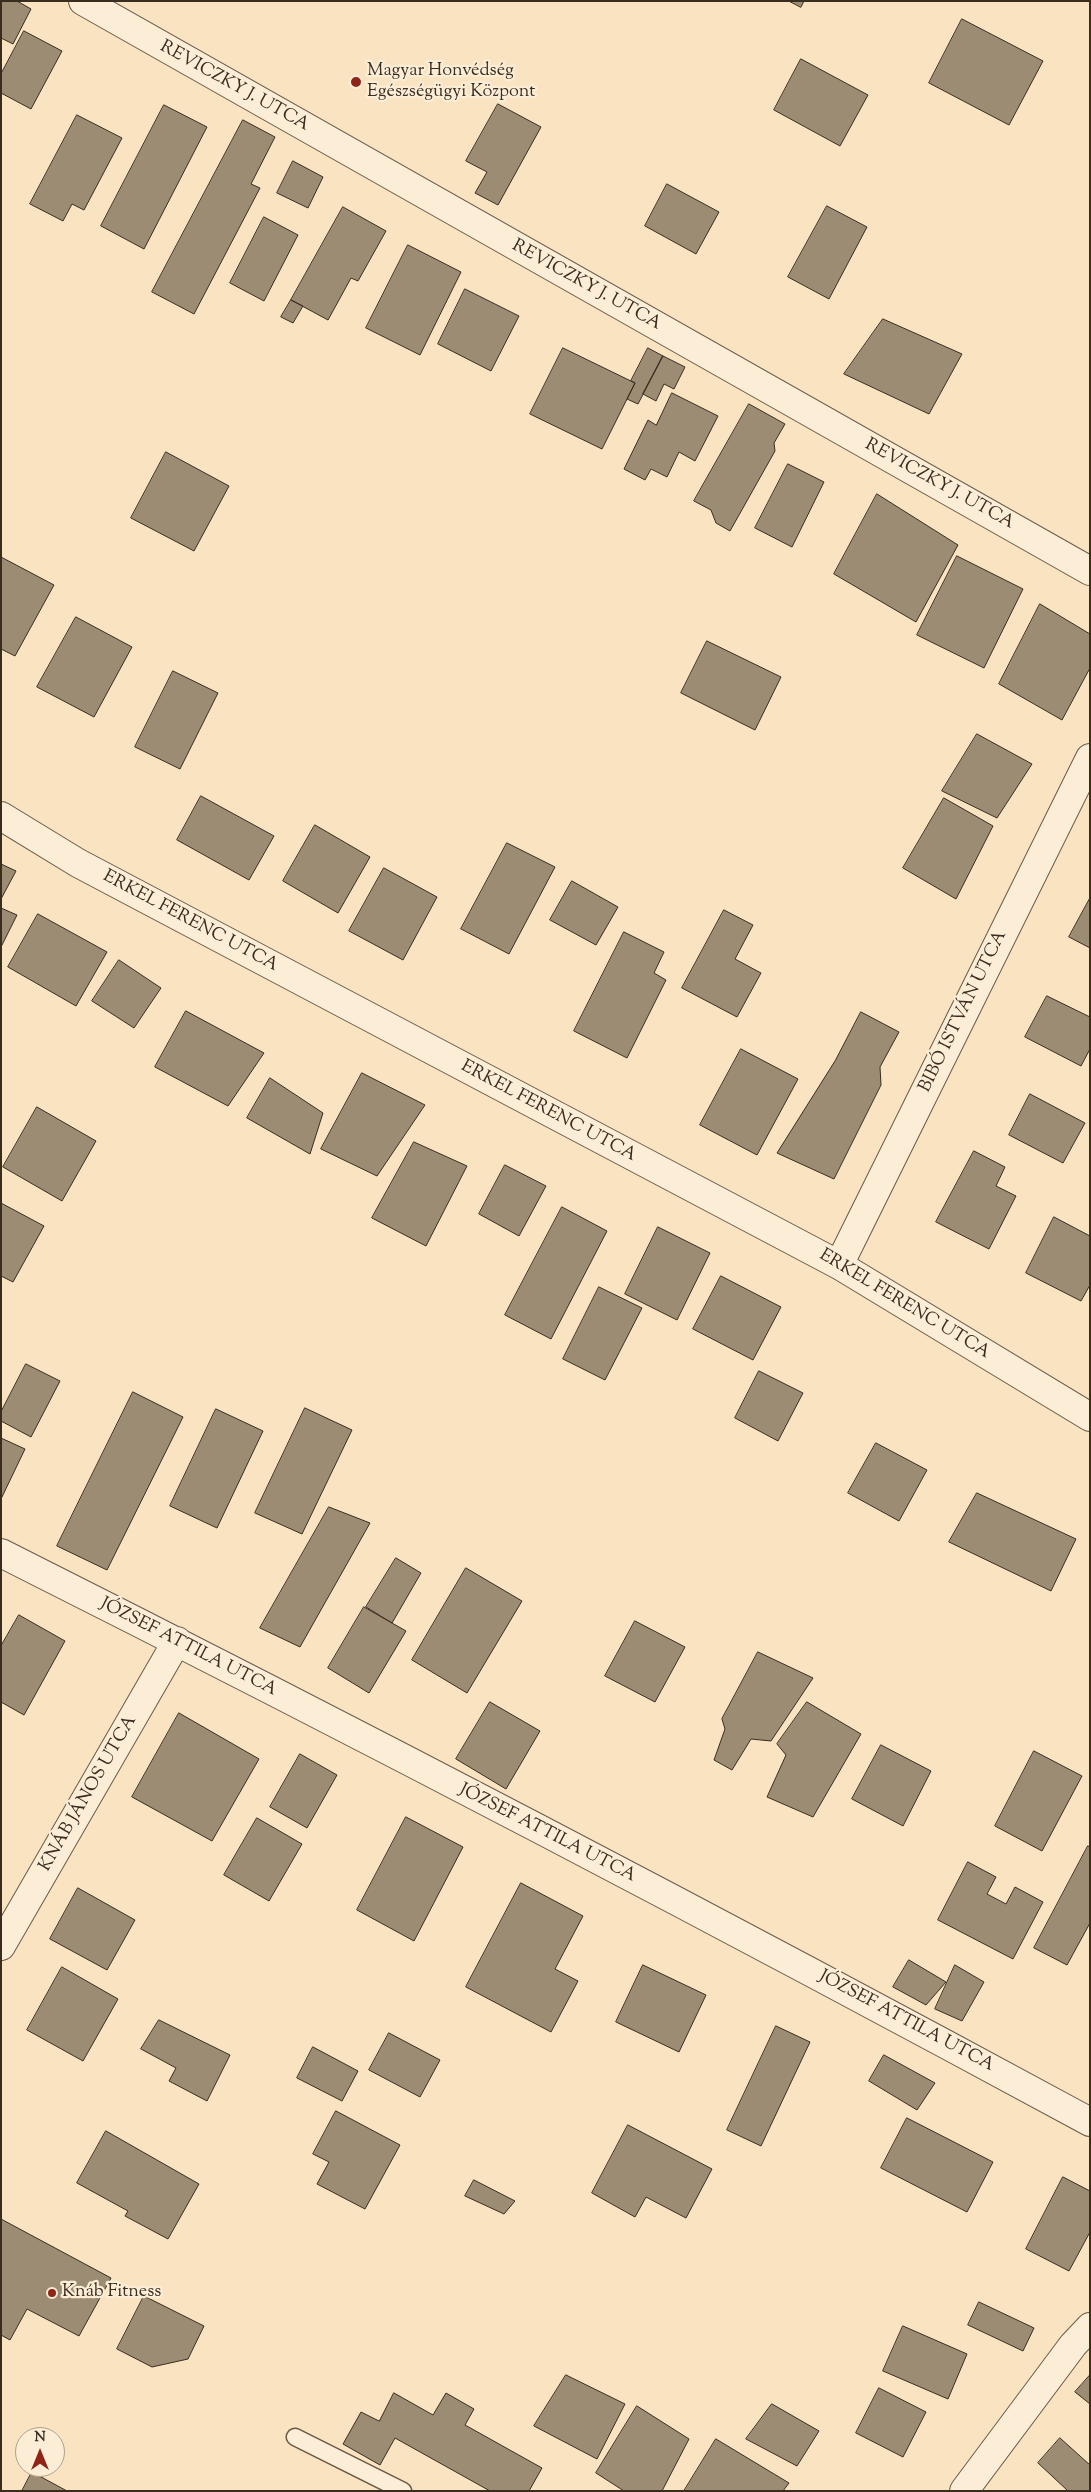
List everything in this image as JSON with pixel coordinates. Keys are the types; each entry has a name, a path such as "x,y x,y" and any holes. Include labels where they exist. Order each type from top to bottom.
{"street":[{"name":"REVICZKY J. UTCA","path":"83,1 1090,571"},
{"name":"BIBÓ ISTVÁN UTCA","path":"839,1265 1090,758"},
{"name":"ERKEL FERENC UTCA","path":"1,816 78,863 839,1265 1090,1417"},
{"name":"JÓZSEF ATTILA UTCA","path":"1,1553 177,1641 829,1980 1090,2122"},
{"name":"KNÁB JÁNOS UTCA","path":"1,1946 177,1641"},
{"path":"964,2491 1073,2345 1090,2327"}],"lane":[{"path":"295,2437 403,2491"}],"building":[{"path":"1,1 17,1 31,9 13,44 1,38"},
{"path":"789,1 804,1 801,7"},
{"path":"962,19 1043,61 1009,125 929,83"},
{"path":"24,31 62,51 31,109 1,93 1,74"},
{"path":"801,59 868,95 840,146 774,110"},
{"path":"498,104 541,127 498,205 475,193 487,172 466,161"},
{"path":"164,105 207,127 144,249 101,226"},
{"path":"77,115 122,138 84,210 72,204 63,221 30,204"},
{"path":"243,120 275,137 251,184 260,188 194,314 152,292"},
{"path":"293,161 323,177 308,208 277,193"},
{"path":"667,184 719,212 696,254 645,226"},
{"path":"827,206 867,227 829,299 788,277"},
{"path":"343,207 386,231 358,281 351,278 328,320 291,300"},
{"path":"264,217 298,235 264,301 230,283"},
{"path":"408,245 461,272 420,355 366,328"},
{"path":"465,289 519,316 491,371 438,344"},
{"path":"291,300 303,306 293,323 281,317"},
{"path":"883,319 962,354 929,414 844,374"},
{"path":"563,348 635,383 602,449 530,414"},
{"path":"648,348 663,356 638,404 627,399 635,383 631,381"},
{"path":"663,356 685,367 674,389 664,384 656,401 643,394"},
{"path":"672,393 718,416 695,461 679,452 667,477 651,469 645,480 624,469 648,420 656,425"},
{"path":"749,404 785,424 774,443 775,451 730,531 716,523 711,510 694,501"},
{"path":"166,452 229,486 194,551 131,518"},
{"path":"788,464 824,482 792,547 755,528"},
{"path":"877,494 958,545 916,622 834,574"},
{"path":"957,556 1023,589 984,668 917,635"},
{"path":"1,557 54,585 15,656 1,649"},
{"path":"1040,604 1090,634 1090,668 1062,720 999,684"},
{"path":"76,617 132,647 94,717 37,687"},
{"path":"707,641 781,677 755,730 681,693"},
{"path":"173,671 218,693 180,769 135,747"},
{"path":"977,734 1032,764 997,818 942,791"},
{"path":"201,796 274,836 249,880 177,840"},
{"path":"944,798 993,826 956,899 903,868"},
{"path":"315,825 370,857 338,913 283,881"},
{"path":"507,843 555,867 509,954 461,929"},
{"path":"1,864 16,871 1,899"},
{"path":"384,868 437,897 403,960 349,931"},
{"path":"572,881 618,907 596,945 550,920"},
{"path":"1090,898 1090,948 1069,937"},
{"path":"1,908 17,915 1,947"},
{"path":"724,910 753,925 735,959 761,973 737,1017 682,988"},
{"path":"38,914 107,952 76,1006 8,967"},
{"path":"624,932 664,952 654,973 666,980 627,1058 574,1031"},
{"path":"119,960 161,988 134,1028 92,1001"},
{"path":"1047,996 1090,1017 1090,1049 1081,1066 1025,1037"},
{"path":"186,1011 264,1053 228,1106 155,1067"},
{"path":"861,1012 899,1032 880,1067 881,1085 834,1179 777,1153 835,1061"},
{"path":"741,1049 798,1079 757,1155 700,1125"},
{"path":"362,1073 425,1105 377,1176 321,1149"},
{"path":"270,1078 323,1113 310,1154 247,1118"},
{"path":"1030,1094 1085,1123 1063,1163 1009,1135"},
{"path":"37,1107 96,1141 62,1201 3,1167"},
{"path":"414,1142 467,1166 426,1246 372,1218"},
{"path":"974,1151 1005,1167 996,1186 1016,1196 989,1249 936,1222"},
{"path":"505,1165 546,1186 519,1236 479,1214"},
{"path":"1,1203 44,1226 13,1282 1,1276"},
{"path":"562,1207 607,1231 551,1339 505,1315"},
{"path":"1054,1217 1090,1236 1090,1285 1081,1301 1026,1273"},
{"path":"658,1227 710,1253 677,1320 625,1294"},
{"path":"721,1276 781,1307 753,1360 693,1329"},
{"path":"599,1287 642,1308 605,1380 563,1359"},
{"path":"26,1364 60,1381 31,1437 1,1421 1,1412"},
{"path":"759,1371 803,1393 778,1441 735,1418"},
{"path":"133,1392 183,1417 107,1570 57,1546"},
{"path":"305,1408 352,1430 302,1534 255,1513"},
{"path":"216,1409 263,1431 217,1528 170,1506"},
{"path":"1,1438 25,1449 1,1499"},
{"path":"876,1443 927,1470 899,1521 848,1493"},
{"path":"977,1493 1076,1539 1051,1591 949,1542"},
{"path":"329,1507 370,1523 300,1647 260,1628"},
{"path":"396,1558 421,1573 392,1623 366,1607"},
{"path":"466,1568 522,1601 467,1693 412,1660"},
{"path":"364,1607 406,1631 369,1693 328,1668"},
{"path":"19,1615 65,1641 24,1715 1,1702 1,1646"},
{"path":"635,1621 685,1647 655,1702 605,1676"},
{"path":"758,1652 813,1678 771,1741 751,1739 732,1770 714,1760 725,1729 722,1719"},
{"path":"490,1702 540,1731 506,1789 456,1759"},
{"path":"807,1702 861,1734 813,1817 767,1797 786,1755 777,1744"},
{"path":"179,1713 259,1759 212,1841 132,1797"},
{"path":"881,1745 931,1771 903,1826 852,1799"},
{"path":"1034,1751 1082,1776 1042,1851 995,1826"},
{"path":"300,1754 337,1775 307,1828 270,1807"},
{"path":"406,1817 463,1847 414,1941 357,1910"},
{"path":"257,1818 302,1844 269,1901 224,1875"},
{"path":"1088,1846 1090,1847 1090,1923 1067,1965 1034,1948"},
{"path":"968,1862 996,1877 987,1894 1006,1904 1015,1887 1043,1902 1013,1959 938,1920"},
{"path":"521,1883 583,1916 555,1969 578,1981 551,2032 466,1987"},
{"path":"78,1888 135,1920 107,1970 50,1939"},
{"path":"909,1960 946,1982 926,2005 893,1987"},
{"path":"643,1965 706,1995 679,2052 616,2022"},
{"path":"955,1965 984,1982 962,2021 935,2009"},
{"path":"62,1967 118,1999 83,2061 27,2030"},
{"path":"159,2020 230,2055 207,2101 169,2081 176,2068 141,2049"},
{"path":"776,2026 810,2042 761,2146 727,2130"},
{"path":"389,2033 440,2060 420,2097 369,2070"},
{"path":"313,2047 358,2071 342,2101 297,2078"},
{"path":"884,2055 935,2083 917,2110 869,2081"},
{"path":"336,2111 400,2145 365,2209 317,2184 329,2162 313,2154"},
{"path":"907,2118 993,2162 967,2212 881,2168"},
{"path":"628,2125 712,2169 686,2218 646,2197 635,2217 592,2193"},
{"path":"106,2131 199,2184 168,2239 125,2216 128,2211 77,2183"},
{"path":"1063,2177 1090,2191 1090,2232 1069,2271 1026,2249"},
{"path":"474,2180 515,2201 504,2214 465,2196"},
{"name":"Knáb Fitness","path":"1,2219 111,2278 79,2336 27,2309 10,2340 1,2335"},
{"path":"144,2296 204,2326 188,2359 152,2367 117,2349"},
{"path":"979,2302 1034,2328 1023,2351 968,2325"},
{"path":"903,2326 967,2354 948,2399 883,2371"},
{"path":"566,2375 625,2404 597,2459 534,2426"},
{"path":"1090,2375 1090,2404 1075,2392"},
{"path":"879,2388 926,2412 903,2457 856,2433"},
{"path":"394,2393 433,2415 446,2393 474,2409 465,2425 542,2468 529,2491 490,2491 395,2438 380,2465 343,2444 361,2412 379,2421"},
{"path":"772,2404 819,2431 797,2466 746,2439"},
{"path":"637,2406 689,2439 662,2491 624,2491 596,2473"},
{"path":"1060,2438 1090,2465 1090,2491 1068,2491 1038,2463"},
{"path":"716,2439 789,2483 783,2491 684,2491"},
{"path":"29,2477 41,2477 67,2491 22,2491"}],"place":[{"name":"Magyar Honvédség Egészségügyi Központ","path":"356,82"},
{"name":"Knáb Fitness","path":"52,2293"}]}
